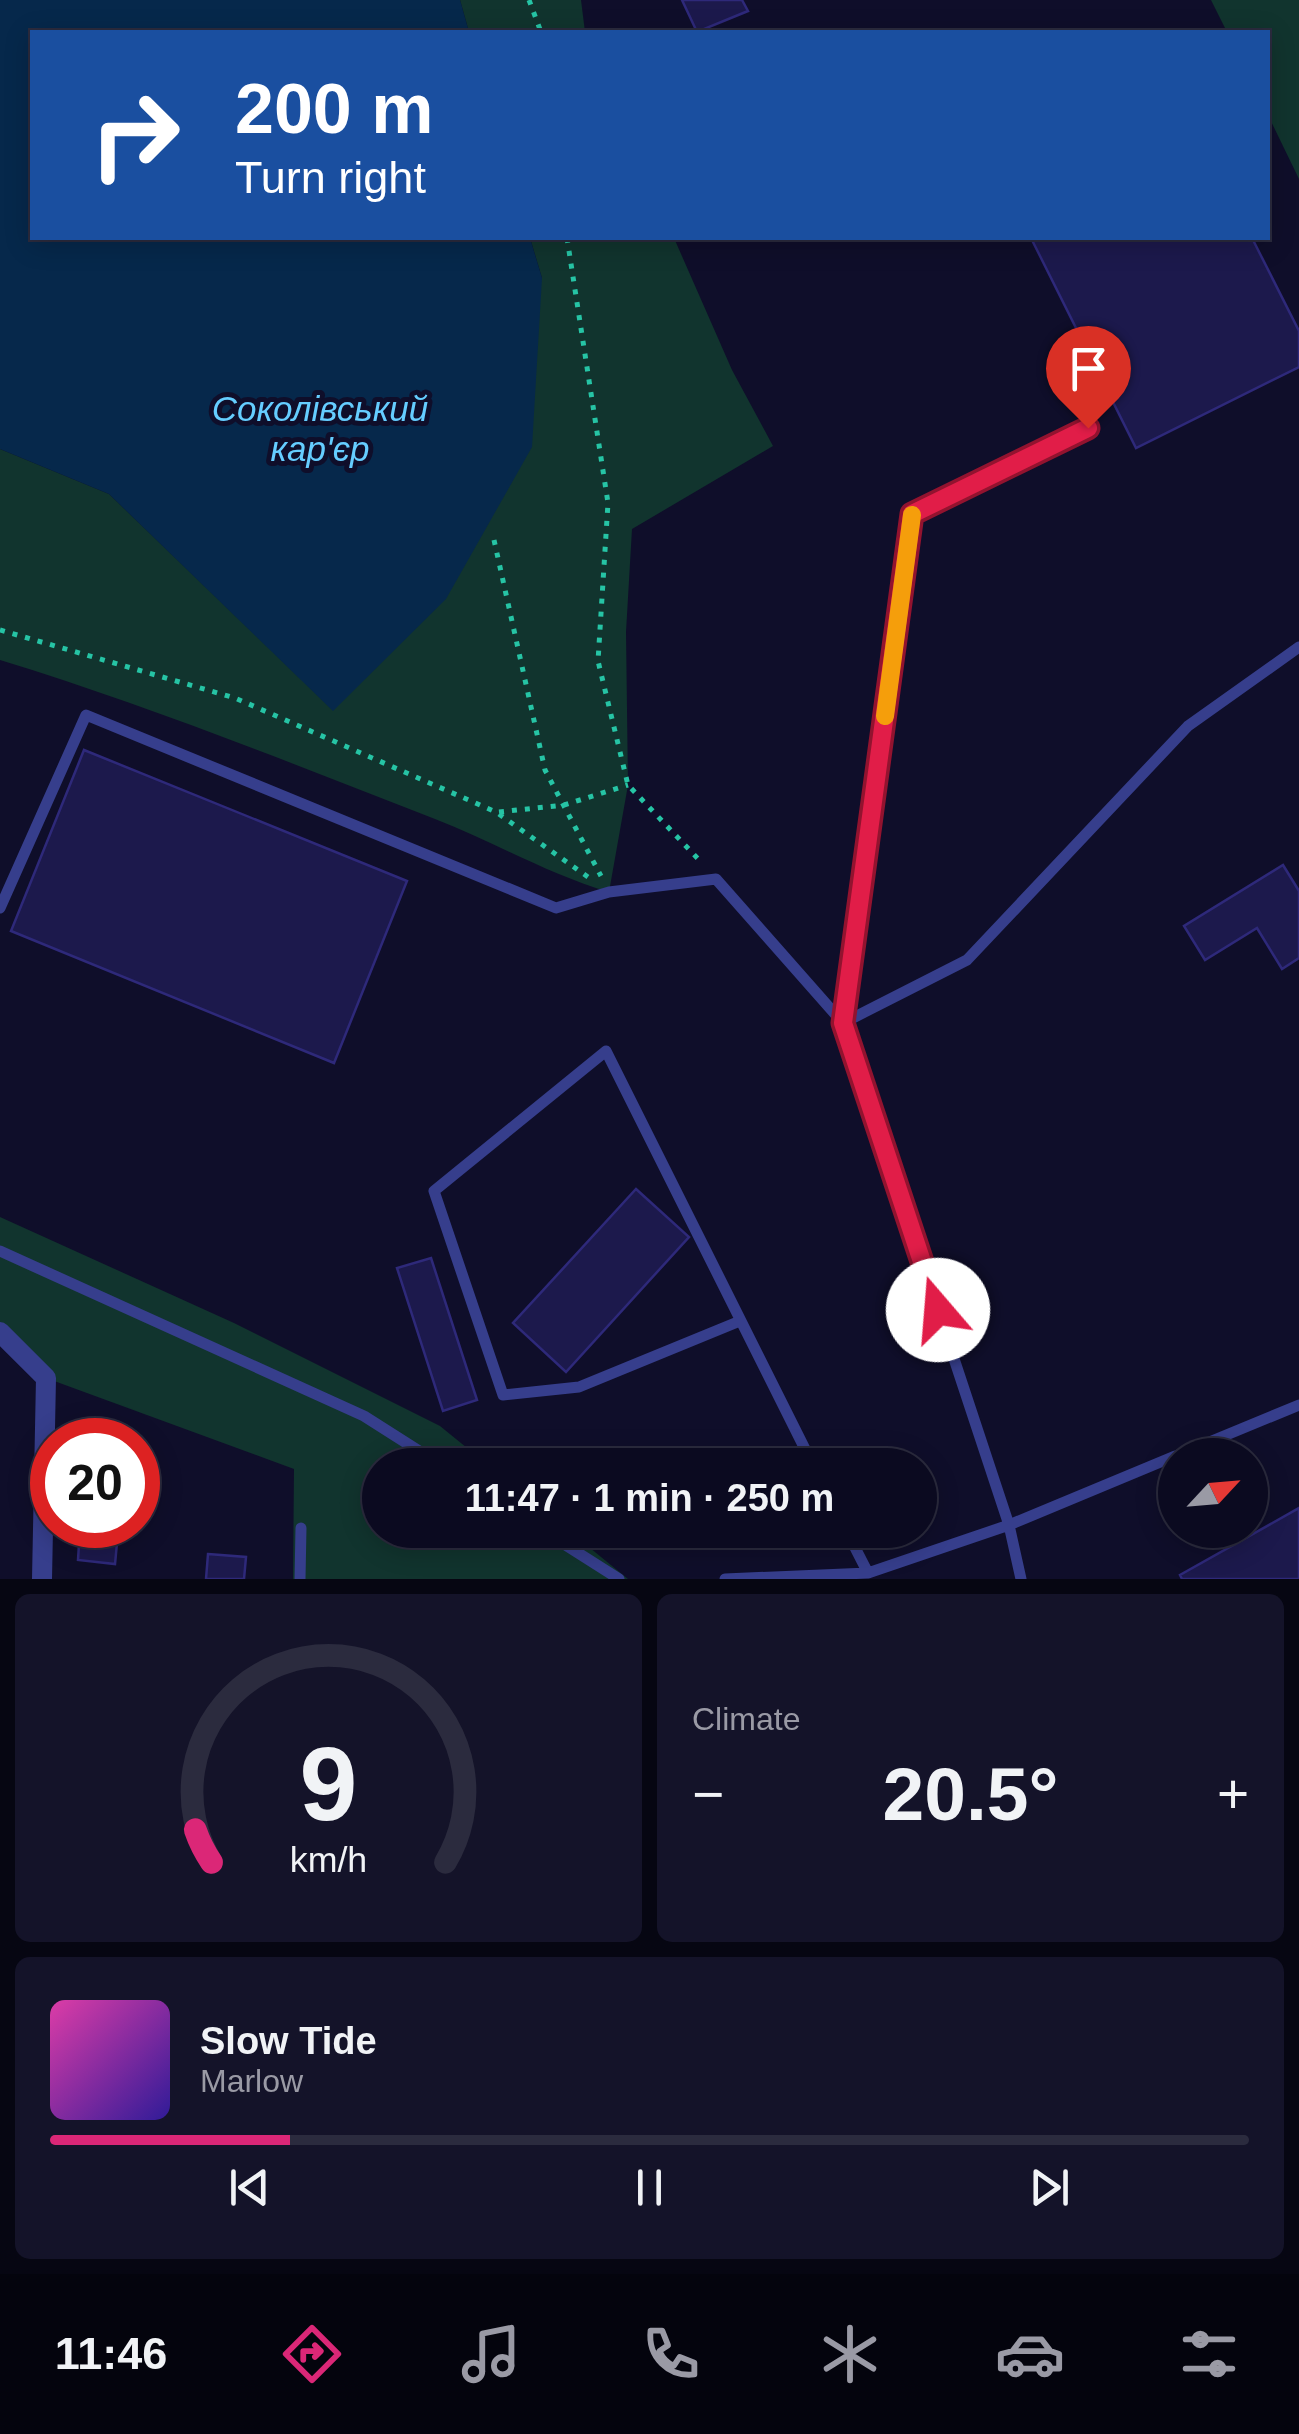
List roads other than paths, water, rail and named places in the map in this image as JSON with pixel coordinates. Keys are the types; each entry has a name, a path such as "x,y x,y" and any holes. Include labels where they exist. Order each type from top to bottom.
{"street":[{"path":"0,1332 46,1378 42,1579"}],"lane":[{"path":"843,1023 912,514 1088,428"},
{"path":"843,1023 967,960 1188,726 1299,647"},
{"path":"0,908 86,715 556,908 609,892 716,879 843,1023 1010,1525 1022,1579"},
{"path":"740,1321 579,1387 504,1395 434,1191 606,1051 804,1448"},
{"path":"0,1251 364,1416 414,1448"},
{"path":"1220,1438 1299,1405"},
{"path":"725,1579 868,1572 1010,1525 1158,1464"},
{"path":"300,1579 301,1528"},
{"path":"570,1548 619,1579"},
{"path":"855,1548 868,1572"}],"water":[{"name":"Соколівський кар'єр","path":"0,0 460,0 468,30 30,30 30,240 531,240 542,278 532,447 446,599 333,711 109,494 0,449"}]}
